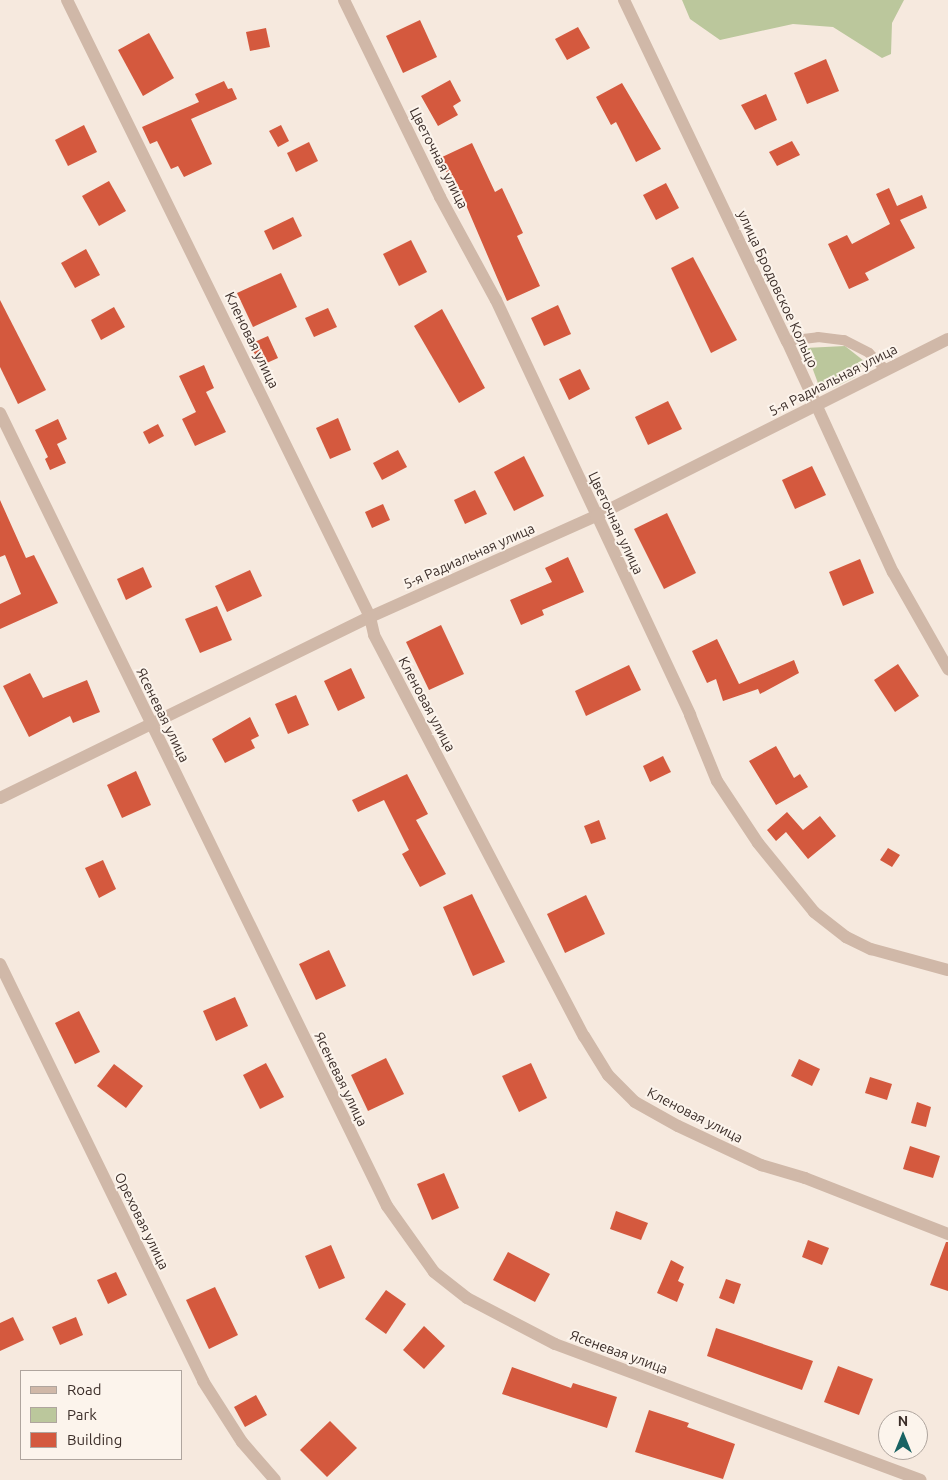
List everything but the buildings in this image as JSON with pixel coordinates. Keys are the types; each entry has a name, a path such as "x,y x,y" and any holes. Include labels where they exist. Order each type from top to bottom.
{"street":[{"name":"Кленовая улица","path":"67,0 370,616 374,634 584,1036 608,1075 635,1102 678,1126 761,1165 805,1178 948,1234"},
{"name":"Цветочная улица","path":"344,0 440,197 496,300 690,715 717,781 792,888 814,912 846,937 871,950 948,970"},
{"name":"улица Бродовское Кольцо","path":"624,0 787,341 814,406 893,572 948,669"},
{"name":"5-я Радиальная улица","path":"0,798 370,616 596,516 948,339"},
{"name":"Ясеневая улица","path":"0,413 387,1206 434,1272 467,1298 555,1344 921,1480"},
{"name":"Ореховая улица","path":"0,964 203,1381 242,1442 275,1480"}],"lane":[{"path":"787,341 818,337 844,340 869,353 886,370"}],"green space":[{"path":"682,0 904,0 892,23 891,54 882,58 833,27 793,24 720,40 690,19"},
{"path":"845,346 864,361 855,377 833,388 819,386 805,348"}]}
